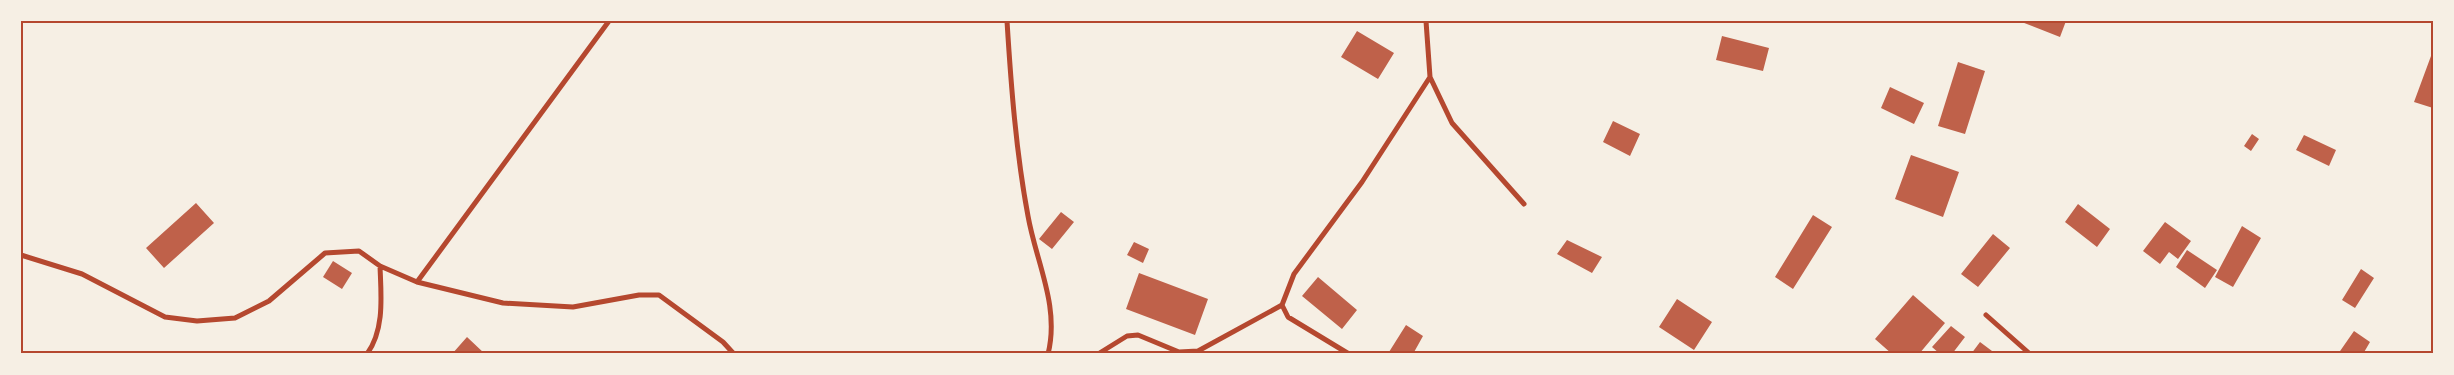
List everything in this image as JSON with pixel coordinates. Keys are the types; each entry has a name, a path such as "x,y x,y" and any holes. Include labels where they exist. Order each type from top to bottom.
{"street":[{"path":"417,282 609,21"},
{"path":"1007,21 1028,214 1036,253 1052,309 1048,354"},
{"path":"1426,21 1430,77 1452,122 1524,204"},
{"path":"1098,354 1127,336 1138,335 1179,352 1198,351 1282,305 1294,274 1362,182 1430,77"},
{"path":"21,255 82,274 165,317 197,321 235,318 270,301 325,253 359,251 380,266 417,282 503,303 573,308 639,295 659,295 723,342 734,354"},
{"path":"367,354 372,347 382,314 380,266"},
{"path":"1282,305 1288,317 1348,354"},
{"path":"1986,315 2030,354"}],"building":[{"path":"2019,21 2066,21 2060,37"},
{"path":"1357,31 1394,53 1378,79 1341,57"},
{"path":"1722,36 1769,48 1763,71 1716,60"},
{"path":"2431,56 2433,57 2433,108 2414,102"},
{"path":"1958,62 1985,71 1965,134 1938,126"},
{"path":"1890,87 1924,103 1914,124 1881,108"},
{"path":"1613,121 1640,134 1630,156 1603,142"},
{"path":"2252,134 2259,139 2251,151 2244,146"},
{"path":"2304,135 2336,150 2329,166 2296,150"},
{"path":"1911,155 1959,172 1943,217 1895,199"},
{"path":"196,203 214,223 164,268 146,248"},
{"path":"2078,204 2110,229 2097,247 2065,222"},
{"path":"1061,212 1074,222 1052,249 1039,239"},
{"path":"1813,215 1832,227 1793,289 1775,277"},
{"path":"2165,222 2191,241 2178,259 2169,252 2160,264 2143,251"},
{"path":"2242,226 2261,238 2233,287 2215,277"},
{"path":"1993,234 2010,248 1978,287 1961,274"},
{"path":"1567,240 1602,257 1592,273 1557,254"},
{"path":"1134,242 1149,249 1143,263 1127,255"},
{"path":"2187,250 2217,270 2205,288 2176,267"},
{"path":"333,261 352,273 342,289 323,277"},
{"path":"2361,269 2374,278 2355,308 2342,300"},
{"path":"1139,273 1208,299 1195,335 1126,309"},
{"path":"1318,277 1357,310 1342,329 1302,296"},
{"path":"1913,295 1945,323 1919,354 1892,354 1875,339"},
{"path":"1677,299 1712,322 1694,350 1659,327"},
{"path":"1406,325 1423,336 1413,354 1392,354 1389,352"},
{"path":"1951,326 1965,337 1952,354 1940,354 1932,347"},
{"path":"2354,331 2370,342 2363,354 2338,354"},
{"path":"467,337 485,354 452,354"},
{"path":"1980,342 1996,354 1971,354"}]}
